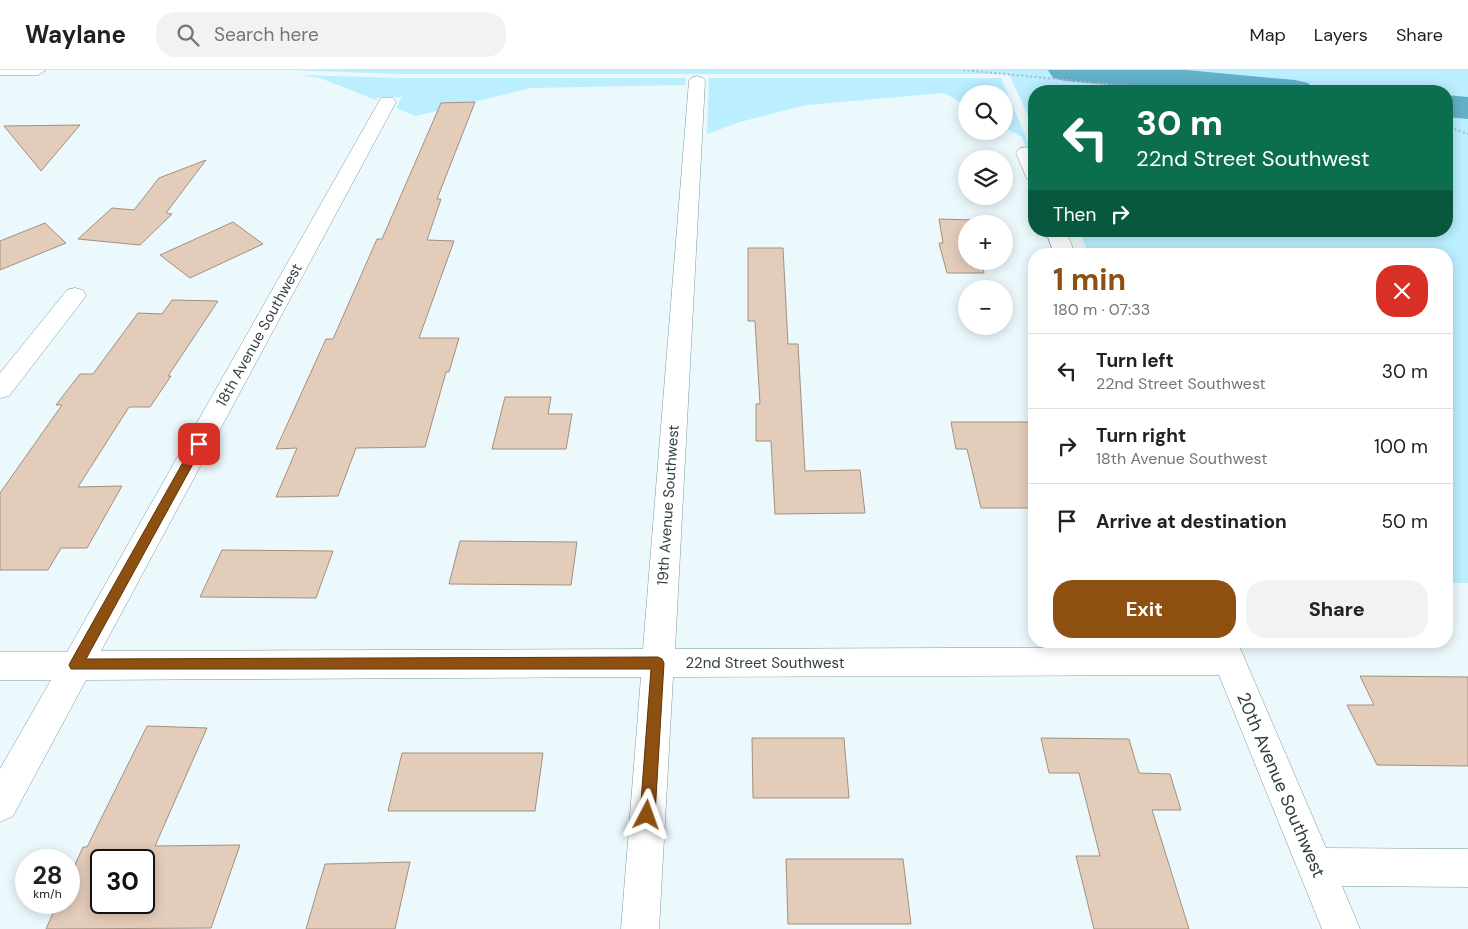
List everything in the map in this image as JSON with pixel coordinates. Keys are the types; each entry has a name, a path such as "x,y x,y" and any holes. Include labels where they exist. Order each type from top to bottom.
{"street":[{"path":"0,70 38,70"},
{"name":"19th Avenue Southwest","path":"640,929 697,81"},
{"name":"18th Avenue Southwest","path":"0,804 387,102"},
{"path":"1025,152 1028,160"},
{"path":"0,390 74,295"},
{"name":"22nd Street Southwest","path":"0,666 658,663 1225,651"},
{"name":"20th Avenue Southwest","path":"1225,651 1341,929"},
{"path":"1316,867 1468,868"}],"path":[{"path":"963,70 1119,85"},
{"path":"1453,129 1468,134"}],"shaded area":[{"path":"291,70 1468,70 1468,583 1453,583 1453,248 1086,248 1082,237 1453,237 1453,85 1028,85 1028,116 1009,74 401,74"},
{"path":"300,75 399,78 685,78 686,85 530,88 416,116 396,108 402,97 378,97 376,100 320,78"},
{"path":"709,78 1001,78 1004,85 958,85 958,101 944,93 806,105 740,122 707,134"},
{"path":"1013,107 1028,142 1028,147 1026,147 1022,137 1013,132"}],"building":[{"path":"475,102 437,199 441,199 427,240 454,241 419,338 459,338 449,372 446,372 425,447 356,448 338,496 276,497 297,448 276,449 326,339 333,339 377,239 382,239 441,103"},
{"path":"80,125 41,171 4,126"},
{"path":"206,160 166,213 172,214 140,245 78,239 112,208 134,210 159,178"},
{"path":"939,219 958,220 958,270 984,270 984,273 947,273 939,243 943,243"},
{"path":"233,222 263,244 190,278 160,255"},
{"path":"45,223 66,243 0,270 0,241"},
{"path":"748,248 783,248 788,344 798,344 805,471 860,470 865,513 775,514 771,441 756,441 756,404 760,404 755,321 748,321"},
{"path":"172,300 218,301 168,376 171,376 150,407 129,407 78,487 122,486 87,548 61,548 48,570 0,570 0,493 62,405 56,405 80,374 93,374 138,313 162,314"},
{"path":"505,397 551,397 548,414 572,414 566,449 492,449"},
{"path":"951,422 1028,422 1028,508 981,508 967,449 956,449"},
{"path":"460,541 577,542 571,585 449,584"},
{"path":"222,550 333,551 316,598 200,597"},
{"path":"1360,676 1468,677 1468,766 1377,765 1347,705 1374,705"},
{"path":"147,726 207,728 155,846 240,845 211,928 46,929 53,914 80,914 80,854 83,847 87,847"},
{"path":"752,738 844,738 849,798 753,798"},
{"path":"1041,738 1129,739 1139,773 1170,774 1181,810 1152,810 1189,929 1094,929 1076,856 1100,856 1079,773 1049,773"},
{"path":"402,753 543,753 535,811 388,811"},
{"path":"786,859 903,859 911,924 788,924"},
{"path":"410,862 395,929 306,929 325,864"}],"waterway":[{"path":"1066,70 1230,85"},
{"path":"1453,107 1468,108"}],"route":[{"path":"199,444 76,665 658,663 647,815"}]}
